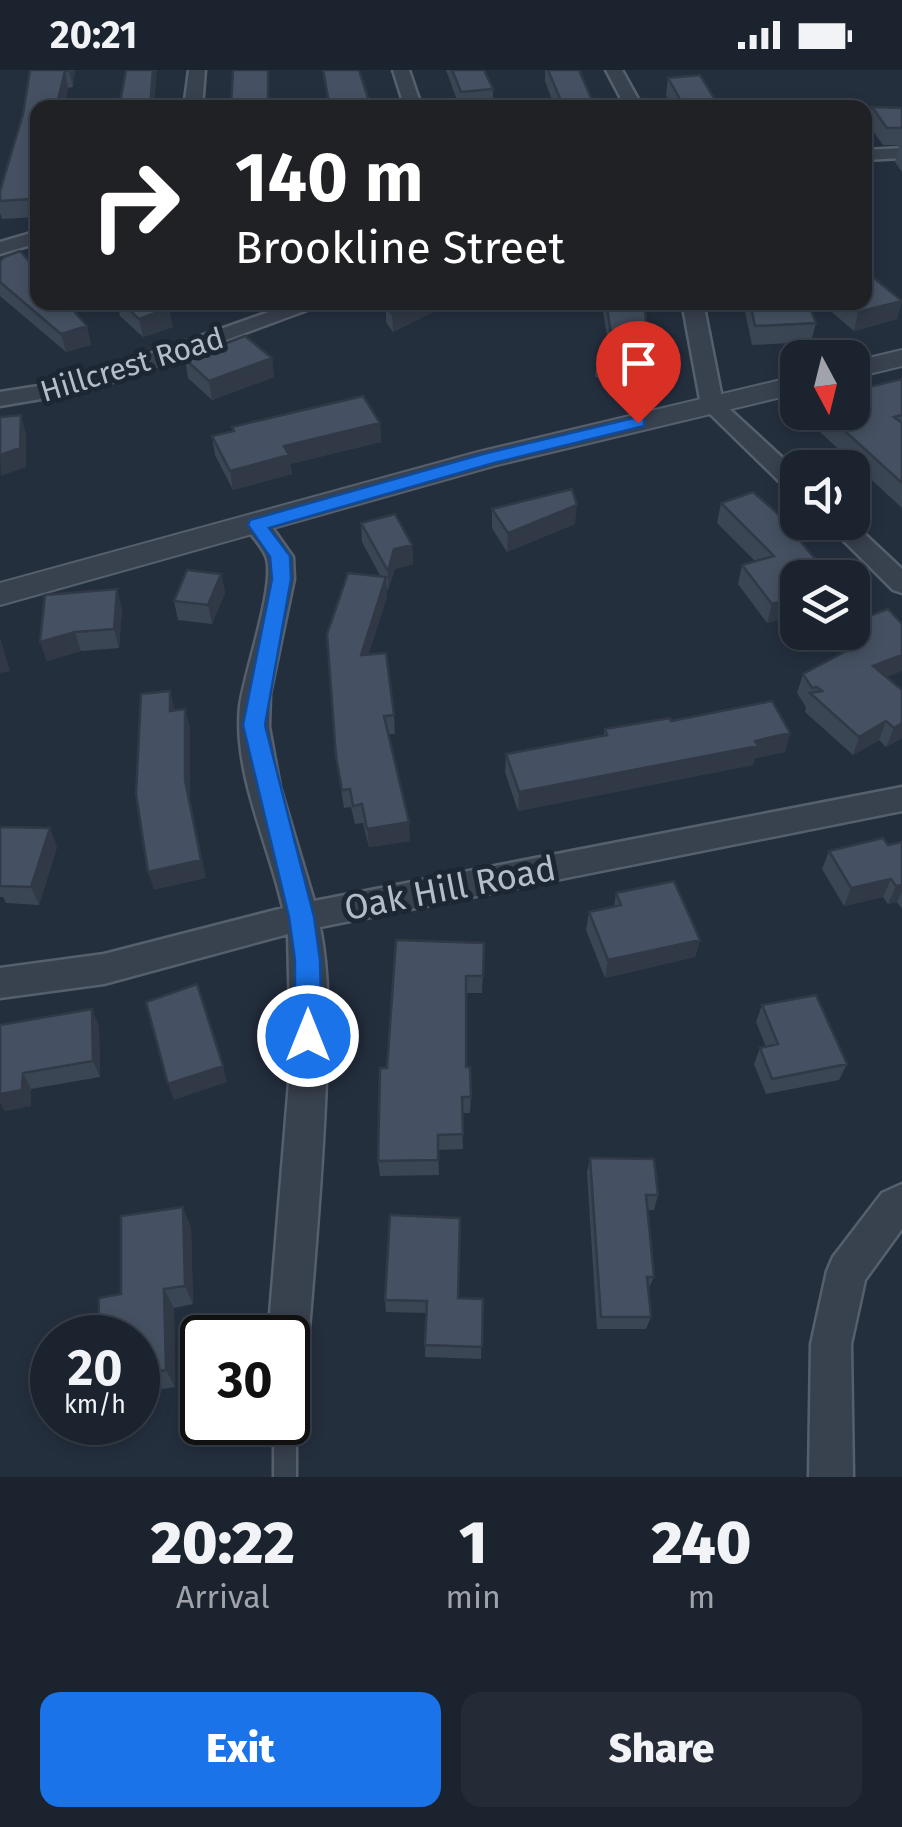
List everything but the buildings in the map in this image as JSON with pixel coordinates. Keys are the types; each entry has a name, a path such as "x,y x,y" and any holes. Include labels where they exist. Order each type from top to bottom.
{"street":[{"path":"194,100 196,70"},
{"path":"401,70 411,100"},
{"path":"614,70 631,100"},
{"path":"872,155 902,153"},
{"path":"0,248 30,239"},
{"name":"Hillcrest Road","path":"0,400 80,386 296,310"},
{"path":"694,310 712,405 780,469"},
{"path":"870,366 902,358"},
{"path":"0,594 490,458 780,388"},
{"path":"257,525 280,556 282,579 254,725 302,917 308,960 308,1063 290,1315"},
{"path":"856,540 902,584"},
{"name":"Oak Hill Road","path":"0,983 104,969 302,917 902,798"},
{"path":"831,1477 831,1344 847,1271 902,1203"}],"lane":[{"path":"285,1477 286,1445"}],"route":[{"path":"308,1036 308,960 302,917 254,725 282,579 280,556 257,525 490,458 638,423"}]}
